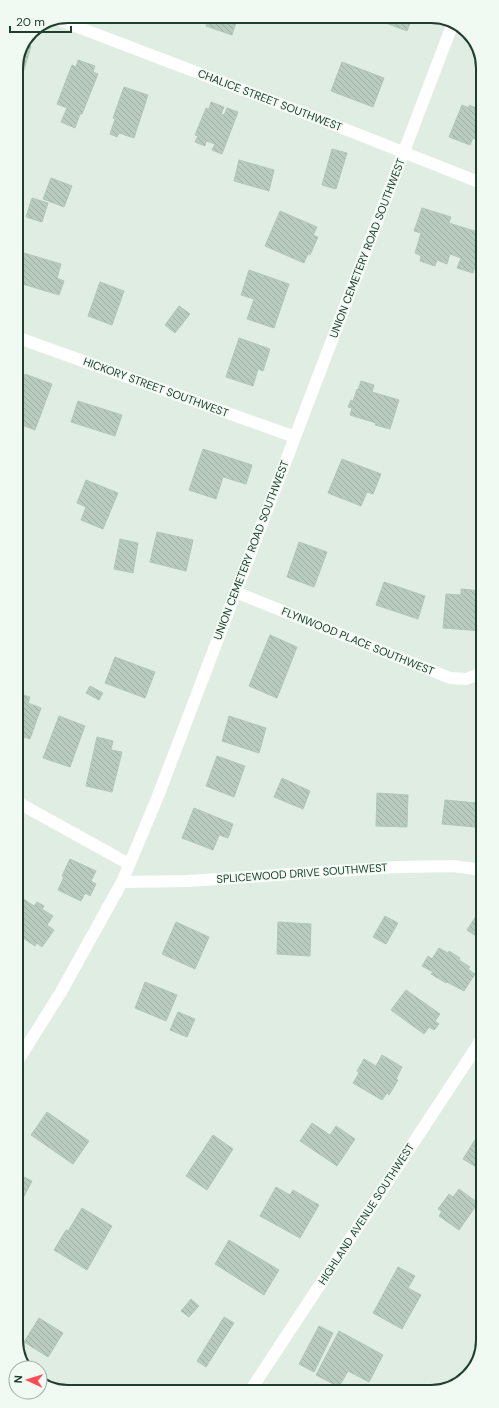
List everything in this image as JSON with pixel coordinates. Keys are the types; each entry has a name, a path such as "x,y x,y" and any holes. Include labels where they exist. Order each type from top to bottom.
{"street":[{"name":"CHALICE STREET SOUTHWEST","path":"67,23 317,118 476,181"},
{"name":"UNION CEMETERY ROAD SOUTHWEST","path":"23,1054 61,992 122,882 158,796 451,28"},
{"name":"HICKORY STREET SOUTHWEST","path":"23,340 295,437"},
{"name":"FLYNWOOD PLACE SOUTHWEST","path":"235,592 450,678 466,679 476,675"},
{"path":"23,805 129,864"},
{"name":"SPLICEWOOD DRIVE SOUTHWEST","path":"122,882 188,881 397,867 453,866 476,869"},
{"name":"HIGHLAND AVENUE SOUTHWEST","path":"254,1385 476,1048"}],"building":[{"path":"207,23 236,23 232,35 206,26"},
{"path":"386,23 410,23 407,31"},
{"path":"30,45 31,46 23,73 26,51"},
{"path":"78,60 95,66 93,72 98,74 75,128 61,122 67,108 57,104 72,65 76,67"},
{"path":"342,62 384,78 373,107 331,91"},
{"path":"124,87 148,95 134,138 119,133 117,137 110,134 115,119 113,118"},
{"path":"211,102 224,107 221,114 224,115 227,108 238,112 222,154 212,150 215,144 206,141 205,146 195,142 198,136 195,135 206,108 209,109"},
{"path":"462,105 469,108 469,105 476,108 476,140 473,138 470,145 449,137"},
{"path":"332,149 347,153 336,189 322,185"},
{"path":"239,160 274,170 269,191 234,181"},
{"path":"51,178 72,186 64,207 43,199"},
{"path":"32,198 48,203 42,222 26,217"},
{"path":"422,208 451,217 449,223 476,231 476,263 473,273 457,268 461,258 450,254 447,264 437,260 435,266 420,261 421,256 415,253 421,233 414,231"},
{"path":"280,211 317,227 313,235 318,237 310,255 308,254 304,263 265,246"},
{"path":"24,253 61,264 57,278 64,281 59,295 23,284"},
{"path":"249,270 289,284 274,328 247,319 254,299 241,295"},
{"path":"100,282 124,291 112,325 88,316"},
{"path":"179,306 190,314 175,333 165,325"},
{"path":"239,338 270,349 263,371 258,369 253,386 226,377"},
{"path":"25,374 52,384 35,430 23,425 23,380"},
{"path":"361,381 374,385 372,392 399,400 390,429 350,415 352,408 348,407 351,400 353,401"},
{"path":"78,401 122,415 115,436 71,422"},
{"path":"203,449 252,465 246,484 223,477 216,499 189,490"},
{"path":"342,459 381,474 373,494 367,492 361,506 328,493"},
{"path":"86,480 118,493 103,529 81,520 86,507 77,503"},
{"path":"157,532 193,540 186,571 150,562"},
{"path":"120,539 138,543 133,573 114,569"},
{"path":"299,542 327,552 314,587 287,577"},
{"path":"384,582 425,596 418,619 376,605"},
{"path":"461,589 476,590 476,631 443,628 446,594 461,595"},
{"path":"270,635 297,647 277,698 249,686"},
{"path":"115,657 155,672 145,698 105,683"},
{"path":"90,686 103,693 99,700 86,693"},
{"path":"23,695 30,697 28,703 41,708 30,739 23,737"},
{"path":"59,716 85,726 70,767 43,758"},
{"path":"229,716 266,728 259,753 222,741"},
{"path":"97,737 113,741 111,750 122,752 112,792 86,786"},
{"path":"217,756 245,766 234,797 206,786"},
{"path":"282,778 310,791 303,809 274,797"},
{"path":"377,793 408,795 407,827 376,826"},
{"path":"445,800 476,803 475,827 442,824"},
{"path":"194,808 233,824 228,838 219,835 213,850 182,838"},
{"path":"70,859 96,871 91,881 96,884 90,896 85,893 81,901 58,890 64,877 62,876"},
{"path":"23,899 34,906 37,902 44,906 42,909 53,916 47,925 54,930 42,947 37,943 35,946 23,938"},
{"path":"385,916 398,923 386,944 373,937"},
{"path":"476,916 476,936 467,930"},
{"path":"176,922 209,937 195,969 162,954"},
{"path":"278,922 311,924 310,956 277,954"},
{"path":"439,948 448,953 449,951 460,958 459,960 470,967 468,969 475,974 464,991 447,982 446,983 431,974 433,972 422,966 428,956 432,959"},
{"path":"145,982 177,995 166,1021 135,1008"},
{"path":"406,990 440,1014 435,1021 439,1024 434,1030 429,1027 424,1034 391,1010"},
{"path":"178,1012 195,1019 187,1037 170,1030"},
{"path":"382,1055 402,1067 396,1079 398,1080 389,1095 387,1093 382,1100 353,1083 359,1073 357,1071 364,1059 376,1066"},
{"path":"47,1112 89,1141 73,1164 31,1135"},
{"path":"312,1123 330,1135 336,1126 355,1139 337,1166 300,1141"},
{"path":"213,1135 233,1149 207,1190 186,1176"},
{"path":"476,1138 476,1167 463,1159"},
{"path":"23,1176 32,1181 23,1198"},
{"path":"276,1187 290,1195 293,1190 319,1205 300,1238 260,1216"},
{"path":"459,1189 476,1202 476,1206 459,1230 439,1216 442,1211 438,1209 449,1194 453,1197"},
{"path":"82,1208 112,1226 87,1270 54,1250"},
{"path":"229,1240 279,1270 264,1295 215,1264"},
{"path":"398,1267 415,1276 408,1288 421,1295 402,1329 373,1313"},
{"path":"191,1299 199,1306 189,1317 181,1311"},
{"path":"224,1317 234,1323 206,1367 197,1361"},
{"path":"39,1318 63,1333 48,1357 24,1342"},
{"path":"319,1326 333,1333 314,1372 299,1364"},
{"path":"339,1331 383,1355 369,1382 348,1371 340,1385 335,1385 316,1375"}]}
